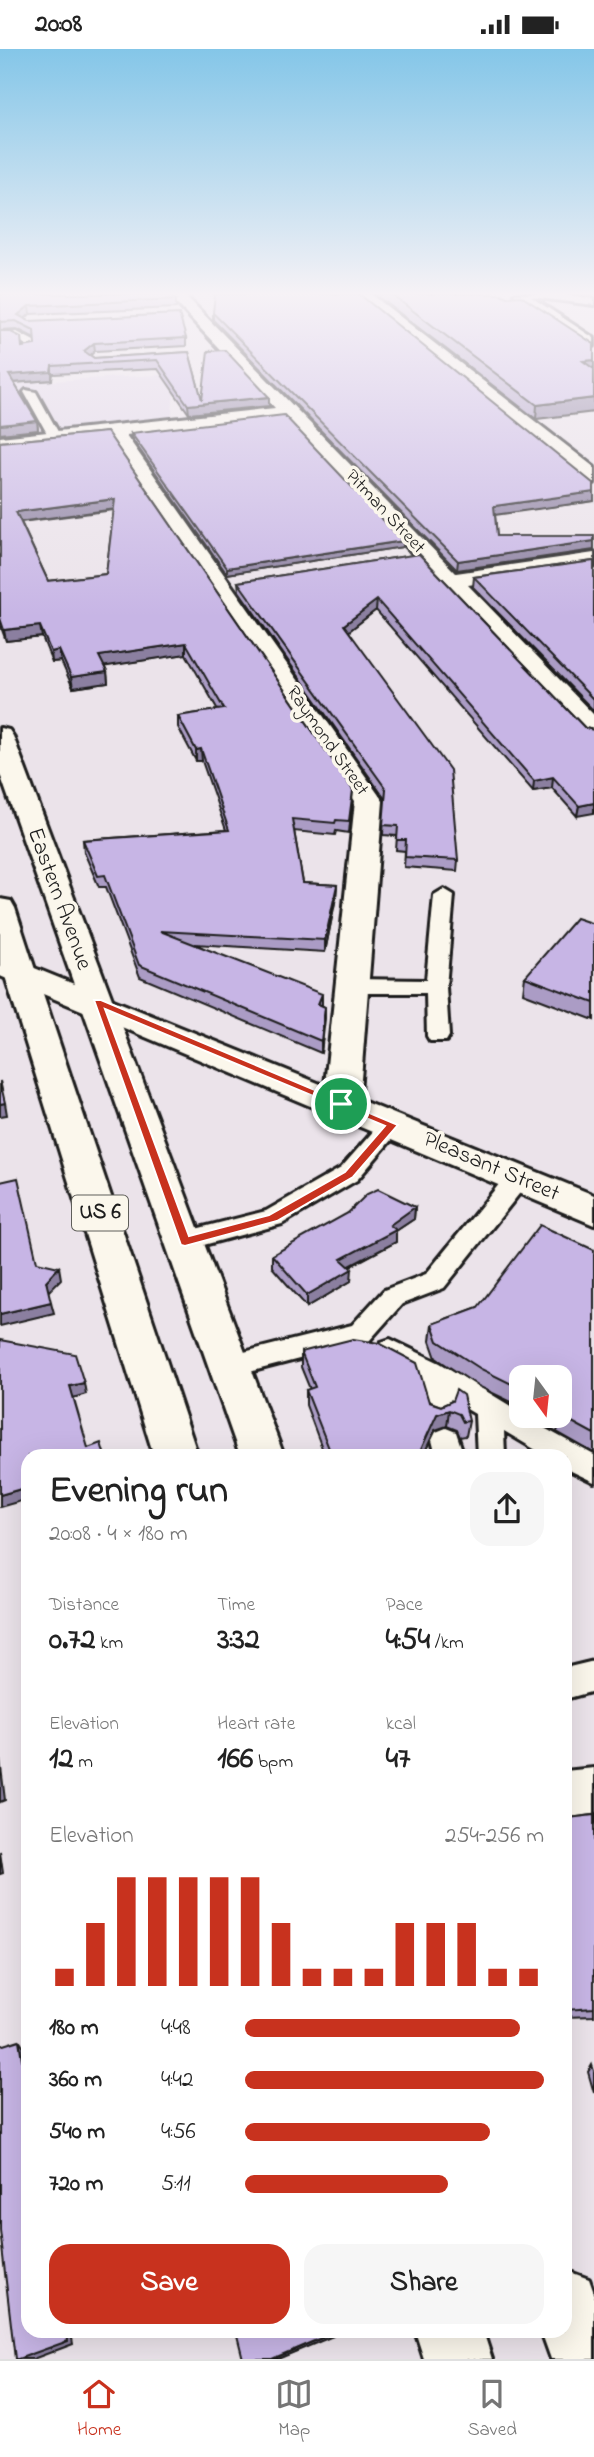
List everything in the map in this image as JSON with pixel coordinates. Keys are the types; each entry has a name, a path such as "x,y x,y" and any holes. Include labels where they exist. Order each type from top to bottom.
{"street":[{"name":"Pitman Street","path":"282,402 594,730"},
{"path":"495,402 594,477"},
{"path":"0,443 292,412"},
{"name":"Raymond Street","path":"113,430 369,801 341,1104"},
{"path":"396,557 423,553"},
{"path":"450,581 594,560"},
{"path":"219,585 246,580"},
{"name":"Eastern Avenue","path":"0,736 260,1449"},
{"name":"US 6","path":"0,908 9,968 88,1177 174,1449"},
{"name":"Pleasant Street","path":"9,968 97,1002 594,1211"},
{"path":"572,1797 594,1795"},
{"path":"572,2323 585,2359"},
{"path":"451,2338 458,2359"}],"lane":[{"path":"35,402 55,437"},
{"path":"438,1036 436,987 444,895"},
{"path":"352,986 436,987"},
{"path":"185,1241 273,1218 349,1174 392,1125"},
{"path":"230,1366 360,1334 393,1297 435,1281 518,1178"},
{"path":"360,1334 429,1371 489,1411 557,1449"},
{"path":"429,1371 438,1407"},
{"path":"489,1411 491,1449"},
{"path":"572,1458 594,1470"}],"shaded area":[{"path":"0,402 173,402 171,420 0,437"}],"building":[{"path":"0,402 25,402 37,421 0,425"},
{"path":"186,402 220,402 188,405"},
{"path":"301,402 492,402 594,484 594,492 494,506 497,536 594,536 594,541 458,561"},
{"path":"533,402 563,402 537,405"},
{"path":"284,415 403,541 227,568 131,433"},
{"path":"107,432 353,790 349,821 336,820 335,823 292,819 303,883 337,885 325,940 160,931 322,994 318,1004 325,1007 321,1041 139,965 105,875 98,876 83,840 229,830 201,749 196,750 178,716 224,709 186,643 99,656 107,672 71,677 59,650 51,652 40,626 4,630 0,618 0,442","holes":["115,499 106,574 48,581 16,512"]},
{"path":"419,554 585,728 594,730 594,803 579,806 553,777 534,781 377,600 344,625 450,770 458,860 405,857 406,840 397,840 398,826 383,825 386,789 238,582"},
{"path":"594,561 594,700 474,577"},
{"path":"576,918 594,924 594,1003 525,977"},
{"path":"0,1081 5,1103 0,1104"},
{"path":"18,1178 37,1262 59,1267 46,1281 51,1302 0,1314 0,1182"},
{"path":"378,1189 415,1207 390,1225 396,1230 341,1259 352,1269 307,1295 272,1255 348,1213 367,1194"},
{"path":"540,1225 594,1250 594,1434 572,1422 572,1365 509,1365 509,1383 481,1369 438,1341 432,1324 478,1307"},
{"path":"353,1339 379,1343 417,1363 429,1402 441,1406 452,1401 456,1390 463,1395 469,1421 463,1422 459,1414 449,1410 437,1414 421,1449 329,1449 306,1390 315,1387 301,1352"},
{"path":"0,1340 75,1354 84,1383 70,1386 88,1448 101,1443 103,1449 21,1449 21,1489 0,1495"},
{"path":"594,1815 594,2008 572,2010 572,1818"},
{"path":"19,2040 21,2053 21,2338 68,2338 68,2341 18,2359 15,2359 0,2230 0,2046"},
{"path":"238,2338 321,2338 272,2359 243,2359"}],"route":[{"path":"97,1002 178,1036 341,1104 392,1125 349,1174 273,1218 185,1241 97,1002"}]}
